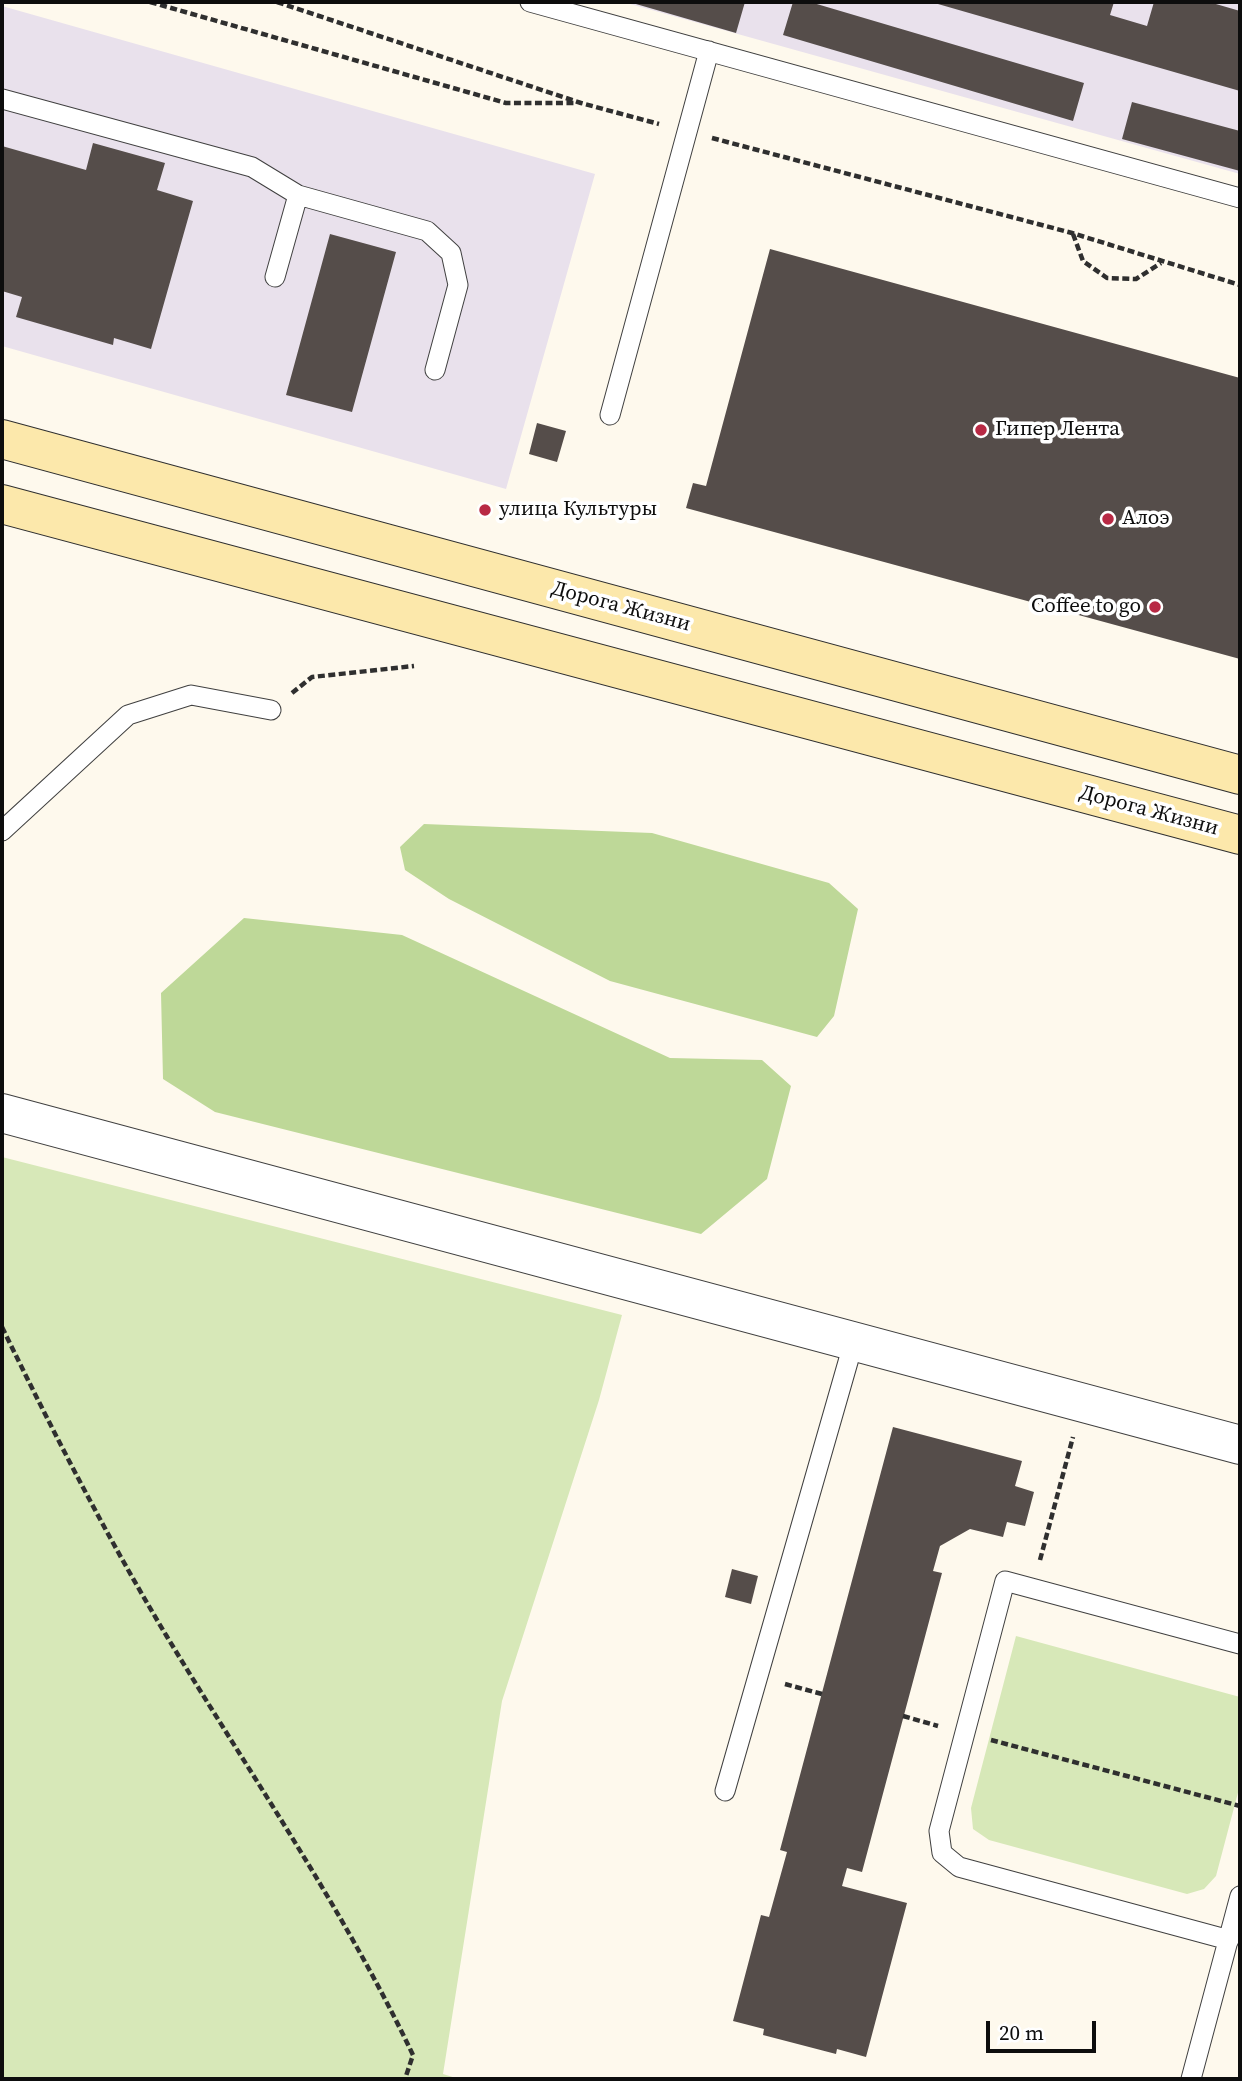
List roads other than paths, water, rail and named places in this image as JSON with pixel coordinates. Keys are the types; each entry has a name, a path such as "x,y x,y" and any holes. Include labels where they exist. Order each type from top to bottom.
{"main road":[{"name":"Дорога Жизни","path":"2,439 1240,775"},
{"name":"Дорога Жизни","path":"2,504 1240,835"}],"street":[{"path":"2,1113 1240,1445"}],"lane":[{"path":"530,2 1240,198"},
{"path":"610,415 709,51"},
{"path":"2,99 252,167 298,195 427,231 451,253 458,285 435,370"},
{"path":"275,277 298,195"},
{"path":"2,831 128,715 191,695 271,710"},
{"path":"725,1791 854,1341"},
{"path":"1229,1940 959,1867 942,1853 939,1832 1005,1581 1240,1644"},
{"path":"1191,2079 1240,1896"}],"place":[{"name":"Гипер Лента","path":"981,430"},
{"name":"улица Культуры","path":"485,510"},
{"name":"Алоэ","path":"1108,519"},
{"name":"Coffee to go","path":"1155,607"}]}
